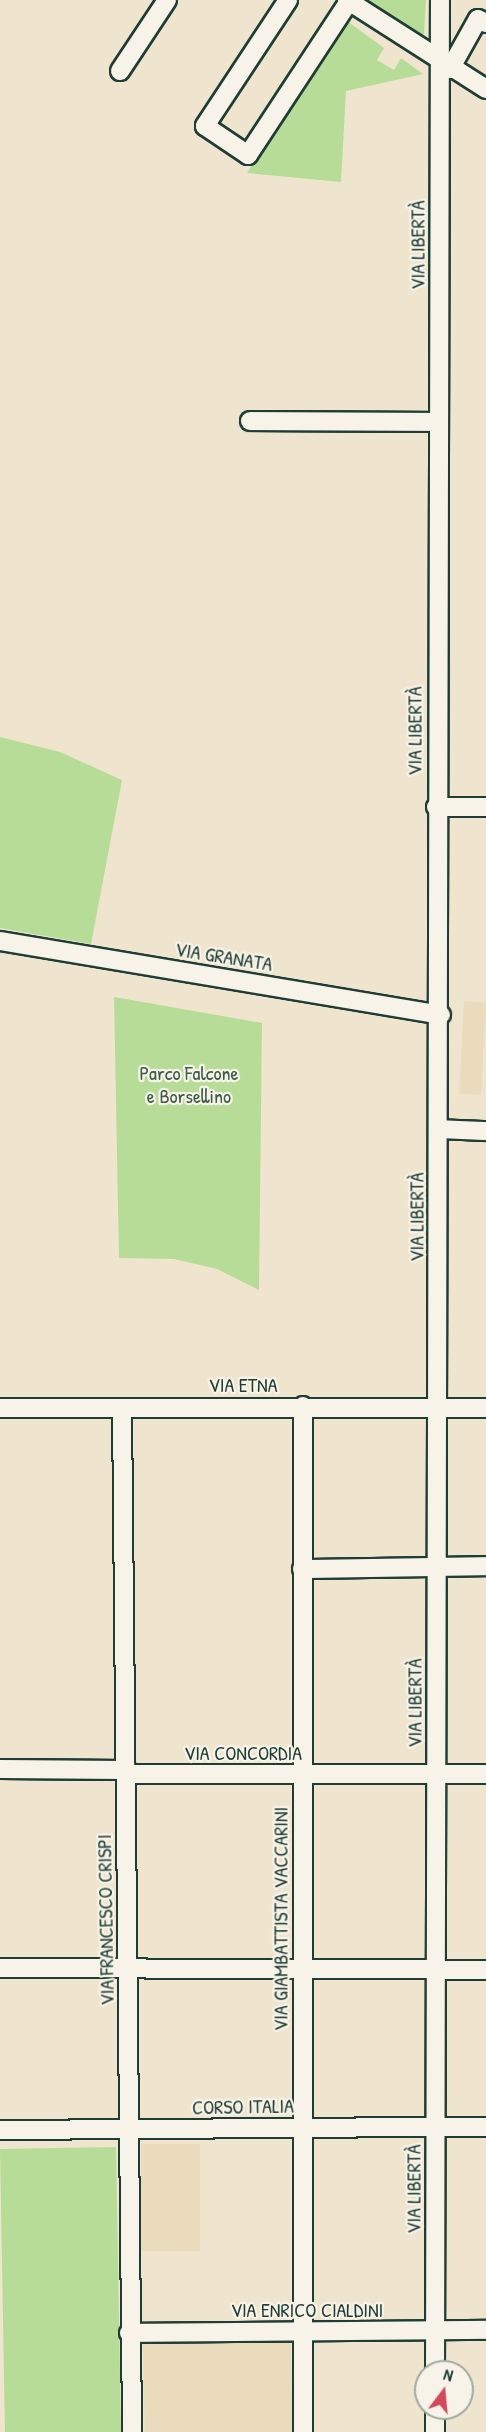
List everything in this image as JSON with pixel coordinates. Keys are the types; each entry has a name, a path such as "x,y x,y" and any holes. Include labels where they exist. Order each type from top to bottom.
{"street":[{"path":"120,71 167,0"},
{"path":"288,0 205,126 248,155 348,1 445,66 486,89"},
{"name":"VIA LIBERTÀ","path":"435,2360 436,1566 438,1129 441,1015 436,807 438,422 445,66 440,0"},
{"path":"445,66 478,19 486,23"},
{"path":"250,421 438,422"},
{"path":"436,807 486,807"},
{"name":"VIA GRANATA","path":"0,941 441,1015"},
{"path":"438,1129 486,1131"},
{"name":"VIA ETNA","path":"0,1408 303,1406 486,1408"},
{"name":"VIA GIAMBATTISTA VACCARINI","path":"303,1406 301,1775 304,1970 303,2432"},
{"name":"VIA FRANCESCO CRISPI","path":"122,1407 124,1770 130,1969 128,2129 132,2432"},
{"path":"302,1569 486,1566"},
{"name":"VIA CONCORDIA","path":"0,1769 124,1770 133,1774 486,1774"},
{"path":"0,1968 486,1970"},
{"name":"CORSO ITALIA","path":"0,2130 486,2127"},
{"name":"VIA ENRICO CIALDINI","path":"129,2333 486,2330"}],"shaded area":[{"path":"464,1001 486,1002 481,1095 459,1094"},
{"path":"141,2144 200,2144 200,2251 141,2251"},
{"path":"291,2341 293,2432 145,2432 143,2344"}],"green space":[{"path":"366,0 426,0 424,34 418,36"},
{"path":"347,21 384,48 377,60 394,70 401,58 423,74 346,91 341,182 247,173"},
{"path":"0,737 60,752 122,780 91,944 0,928"},
{"name":"Parco Falcone e Borsellino","path":"114,997 262,1023 259,1290 217,1269 174,1259 119,1258"},
{"path":"116,2147 121,2432 5,2432 0,2149"}]}
